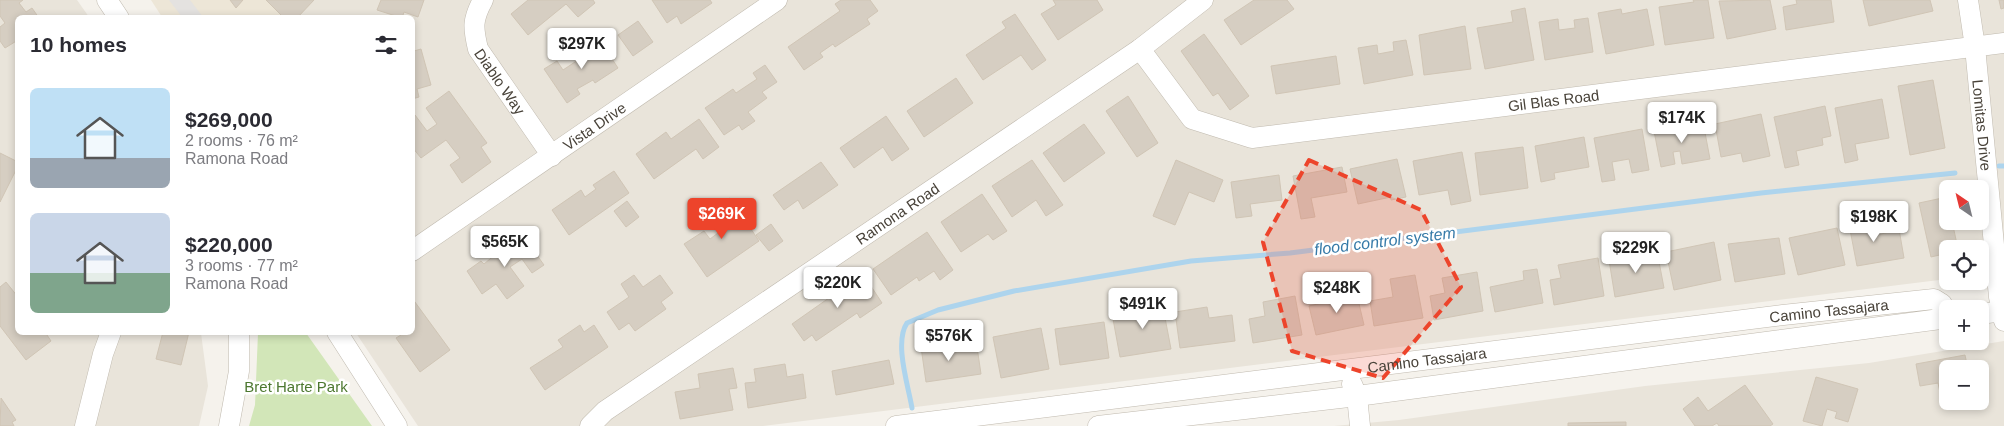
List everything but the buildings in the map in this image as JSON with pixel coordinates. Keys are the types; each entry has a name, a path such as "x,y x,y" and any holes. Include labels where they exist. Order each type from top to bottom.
{"street":[{"path":"107,0 117,15"},
{"name":"Diablo Way","path":"483,0 475,15 474,29 478,49 552,156"},
{"name":"Vista Drive","path":"415,249 777,0"},
{"name":"Ramona Road","path":"590,426 605,411 1140,49 1203,0"},
{"name":"Lomitas Drive","path":"1968,0 1975,47 2003,314"},
{"name":"Gil Blas Road","path":"1140,49 1192,120 1252,138 2004,43"},
{"name":"Camino Tassajara","path":"896,426 1783,314 1934,300 1939,302"},
{"path":"1989,314 2003,314"},
{"name":"Camino Tassajara","path":"1098,426 1357,396 1939,319"},
{"path":"85,426 103,354 110,335"},
{"path":"229,426 239,371 238,335"},
{"path":"339,335 397,426"},
{"path":"1348,370 1357,396 1360,426"}],"highlighted area":[{"path":"1309,160 1421,210 1461,287 1383,378 1292,351 1263,242"}],"shaded area":[{"path":"0,0 77,0 88,15 15,15 15,335 201,335 208,386 199,426 0,426"},
{"path":"151,0 307,0 292,15 161,15"},
{"path":"169,0 190,0 201,15 180,15"},
{"path":"307,0 2004,0 2004,272 1989,274 1989,240 1939,240 1939,280 763,426 418,426 357,335 415,335 415,15 292,15"},
{"path":"2004,341 2004,426 1334,426 1399,420 1645,386 1869,363 1949,350 1989,350 1989,343"}],"green space":[{"name":"Bret Harte Park","path":"258,335 307,335 372,426 249,426 255,405"}],"waterway":[{"name":"flood control system","path":"1999,166 2004,166"},
{"name":"flood control system","path":"912,408 902,352 903,331 907,323 938,310 1014,291 1191,261 1290,253 1761,193 1955,173"}]}
